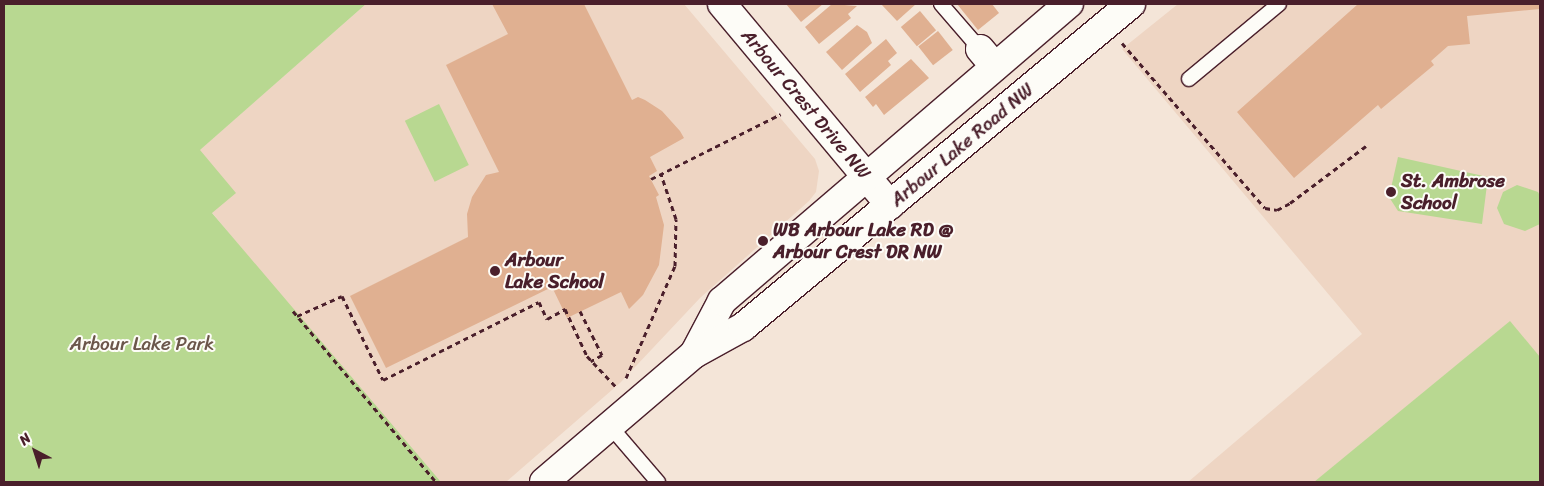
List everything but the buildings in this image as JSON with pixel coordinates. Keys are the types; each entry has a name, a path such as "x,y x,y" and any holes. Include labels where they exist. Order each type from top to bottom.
{"street":[{"name":"Arbour Crest Drive NW","path":"722,4 890,205"},
{"name":"Arbour Lake Road NW","path":"694,354 722,301 866,176 987,58 1069,4"},
{"name":"Arbour Lake Road NW","path":"544,482 694,354 743,327 1131,4"}],"lane":[{"path":"941,4 987,58"},
{"path":"1189,79 1279,4"},
{"path":"610,426 658,482"}],"path":[{"path":"1120,40 1265,208 1277,210 1290,203 1366,146"},
{"path":"651,179 781,114"},
{"path":"623,383 675,266 676,219 661,174"},
{"path":"297,316 342,296 383,380 539,302 547,319 565,309 592,361 617,389"},
{"path":"293,311 436,482"},
{"path":"580,311 602,354 592,361"}],"shaded area":[{"name":"Arbour Lake School","path":"366,4 684,4 815,159 819,171 816,192 809,201 700,298 620,383 506,482 441,482 293,311 177,170"},
{"name":"St. Ambrose School","path":"1178,4 1540,4 1540,482 1188,482 1362,334 1122,49"}],"green space":[{"name":"Arbour Lake Park","path":"4,4 366,4 200,150 236,193 212,213 441,482 4,482"},
{"path":"439,104 469,165 435,182 405,121"},
{"path":"1398,157 1488,177 1482,224 1398,211 1389,197"},
{"path":"1517,185 1538,192 1540,196 1540,224 1525,231 1504,224 1497,208 1503,192"},
{"path":"1510,321 1540,357 1540,481 1314,482"}],"place":[{"name":"St. Ambrose School","path":"1391,192"},
{"name":"WB Arbour Lake RD @ Arbour Crest DR NW","path":"763,241"},
{"name":"Arbour Lake School","path":"495,271"}]}
